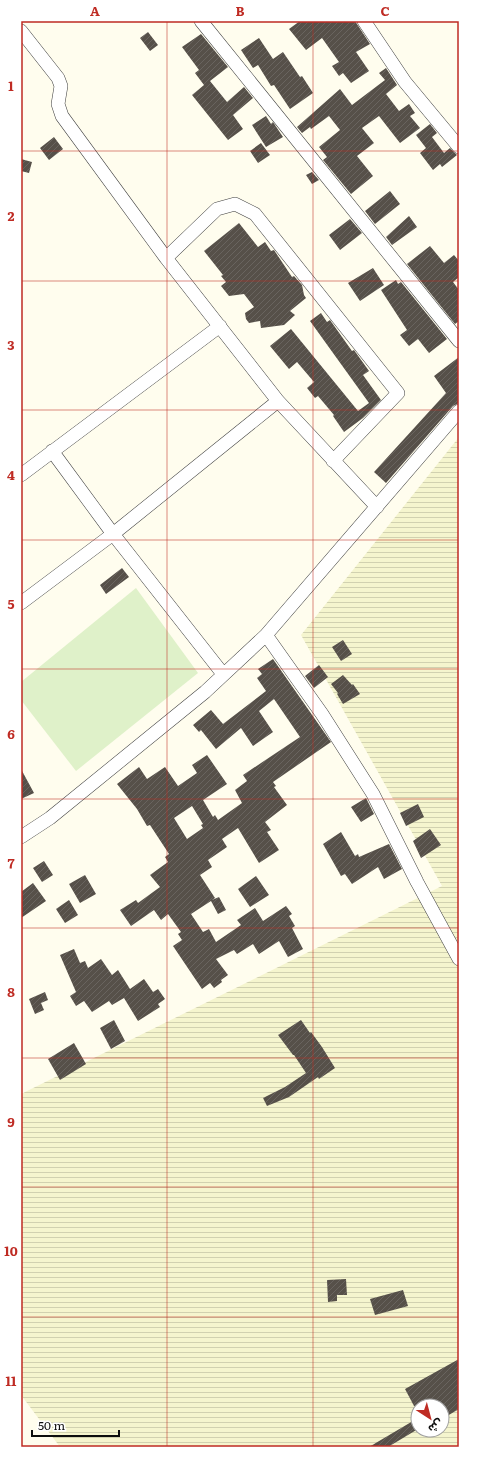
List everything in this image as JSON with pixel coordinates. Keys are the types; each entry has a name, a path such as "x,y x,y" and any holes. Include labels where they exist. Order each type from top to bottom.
{"street":[{"path":"201,21 459,341"},
{"path":"364,21 405,82 459,147"},
{"path":"21,31 58,78 61,86 58,104 62,116 166,258 278,401 377,507"},
{"path":"166,258 217,209 234,204 255,214 398,393 333,461"},
{"path":"21,475 220,326"},
{"path":"21,603 114,534 278,401"},
{"path":"21,837 50,818 205,692 266,635 459,411"},
{"path":"52,451 114,534 223,674"},
{"path":"266,635 322,714 373,794 417,882 459,959"}],"green space":[{"path":"459,437 459,1447 60,1447 21,1395 21,1094 442,886 301,635"},
{"path":"136,588 198,673 76,771 21,700 21,682"}],"building":[{"path":"300,21 355,21 370,44 356,52 369,71 351,83 343,73 339,76 332,66 339,62 322,38 306,50 289,29"},
{"path":"148,32 158,45 150,51 140,38"},
{"path":"201,34 228,67 210,81 227,102 244,87 253,98 233,115 243,129 228,140 192,95 204,85 195,73 199,70 182,47"},
{"path":"259,38 273,59 283,52 313,93 290,109 274,85 271,86 258,65 253,68 241,50"},
{"path":"386,68 397,85 386,94 399,111 409,104 415,113 410,116 420,128 400,143 379,116 362,128 374,143 357,156 373,176 351,194 323,160 327,157 319,147 340,130 329,116 311,129 310,127 302,133 297,127 340,89 352,105 385,80 379,73"},
{"path":"266,116 271,124 273,122 283,137 266,147 252,125"},
{"path":"430,124 437,133 432,137 444,153 450,148 457,155 442,167 440,164 433,170 420,153 426,148 416,135"},
{"path":"54,137 63,149 49,160 40,148"},
{"path":"261,143 270,155 258,163 250,151"},
{"path":"21,159 32,162 29,173 21,171"},
{"path":"312,172 319,180 312,184 306,175"},
{"path":"390,191 400,204 375,224 365,211"},
{"path":"409,216 417,227 392,245 386,237"},
{"path":"350,219 362,233 340,250 329,235"},
{"path":"239,223 258,247 265,242 271,251 274,250 292,277 294,276 302,285 306,298 290,311 295,315 284,325 261,328 260,321 249,323 246,319 245,313 254,307 244,294 229,296 221,286 226,282 221,276 223,275 204,251"},
{"path":"430,246 444,263 454,255 459,261 459,277 453,282 459,290 459,321 455,324 407,264"},
{"path":"373,268 384,285 360,301 348,283"},
{"path":"396,280 398,284 401,282 447,339 429,353 418,339 409,346 400,335 407,330 381,290"},
{"path":"321,313 327,322 330,320 352,351 354,350 369,371 363,375 381,400 363,418 344,432 333,416 334,415 318,396 315,398 307,388 314,382 297,362 289,369 270,346 291,329 358,411 369,403 310,321"},
{"path":"459,357 459,403 453,406 386,483 374,472 446,393 434,376"},
{"path":"122,568 129,577 106,594 100,585"},
{"path":"343,640 352,654 341,661 332,647"},
{"path":"273,659 331,742 273,782 276,786 274,787 287,805 265,822 271,830 267,832 279,850 259,863 238,828 222,839 227,847 208,860 212,867 200,875 215,898 212,900 219,897 226,910 218,914 211,901 191,914 203,932 209,929 216,942 241,925 237,920 255,908 263,921 286,906 292,914 289,916 295,926 292,928 303,949 288,957 279,941 259,954 253,944 237,954 234,950 216,959 228,975 214,988 210,983 202,989 173,946 182,940 178,934 181,932 168,914 161,920 154,910 131,926 120,910 136,900 138,903 160,887 150,875 168,862 165,857 169,854 150,825 147,826 137,809 117,784 139,767 147,779 165,767 178,786 197,773 192,765 207,755 227,784 203,800 213,817 215,815 218,820 242,803 235,790 247,781 243,775 300,737 274,699 259,711 273,732 253,746 241,728 216,749 201,730 199,732 193,725 211,710 223,724 266,691 257,678 262,674 258,669","holes":["192,806 203,824 201,825 203,828 187,839 174,818"]},
{"path":"319,665 328,677 314,688 305,676"},
{"path":"343,675 352,685 353,684 360,694 343,704 337,694 338,693 331,684"},
{"path":"21,769 34,793 21,799"},
{"path":"366,798 374,814 361,822 351,807"},
{"path":"418,804 424,817 406,826 400,813"},
{"path":"430,829 441,845 421,858 413,841"},
{"path":"341,832 355,856 358,854 359,857 389,844 402,869 384,879 378,867 352,884 345,874 341,876 323,844"},
{"path":"44,861 53,875 42,882 33,868"},
{"path":"85,875 96,894 80,903 69,884"},
{"path":"256,876 269,895 250,907 238,889"},
{"path":"33,883 46,901 21,918 21,892"},
{"path":"69,900 78,915 65,923 56,909"},
{"path":"74,949 80,963 85,961 88,968 101,959 112,975 118,970 130,989 144,979 153,992 158,989 165,999 158,1004 160,1007 138,1021 124,998 112,1005 109,1001 92,1012 84,1001 76,1006 70,996 76,992 60,955"},
{"path":"45,992 48,1000 41,1003 44,1010 35,1014 29,999"},
{"path":"114,1020 125,1041 111,1049 100,1028"},
{"path":"301,1020 322,1047 335,1068 319,1079 318,1077 289,1097 267,1106 263,1098 285,1087 306,1073 278,1035"},
{"path":"74,1043 86,1064 60,1080 48,1059"},
{"path":"346,1279 347,1295 337,1295 337,1301 328,1302 327,1280"},
{"path":"403,1290 408,1306 375,1315 370,1299"},
{"path":"459,1359 459,1409 450,1414 450,1398 410,1398 405,1389"},
{"path":"410,1423 410,1434 388,1447 369,1447"}]}
